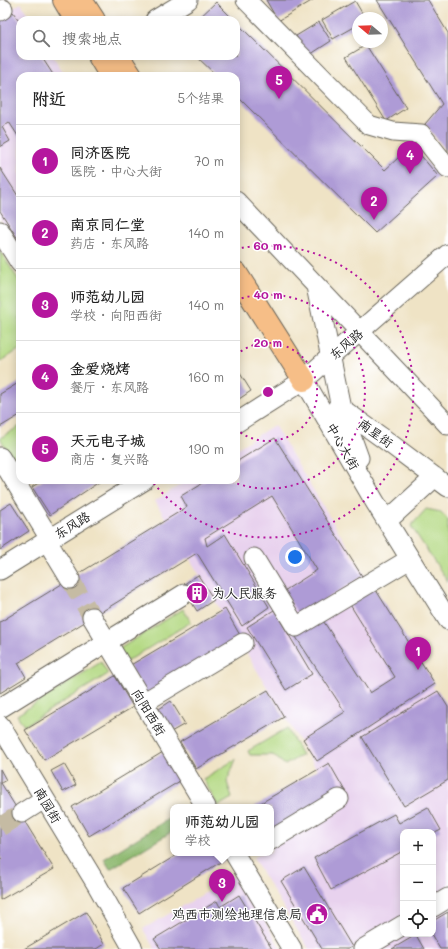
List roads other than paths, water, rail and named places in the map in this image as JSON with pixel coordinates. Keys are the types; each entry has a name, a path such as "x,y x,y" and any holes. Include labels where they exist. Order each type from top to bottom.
{"main road":[{"path":"64,0 74,16"},
{"path":"81,0 91,16"},
{"path":"101,60 109,72"},
{"path":"121,60 128,72"},
{"name":"中心大街","path":"240,279 304,380"}],"street":[{"path":"162,16 188,0"},
{"path":"246,0 369,125 393,132 421,134 448,168"},
{"path":"240,205 448,425"},
{"path":"0,231 16,257"},
{"name":"东风路","path":"240,420 304,380 448,254"},
{"path":"316,286 341,408 375,502"},
{"name":"南星街","path":"304,380 441,482"},
{"name":"中心大街","path":"304,380 375,502 448,620"},
{"path":"0,457 70,579"},
{"path":"387,521 441,482"},
{"name":"东风路","path":"0,570 139,484"},
{"path":"254,558 296,627 410,558"},
{"path":"1,716 107,642 184,594"},
{"name":"向阳西街","path":"92,617 204,804"},
{"path":"143,703 243,643"},
{"name":"南园街","path":"1,716 44,799 97,885 133,949"},
{"path":"22,813 44,799"},
{"path":"274,838 339,799"},
{"path":"241,856 292,949"},
{"path":"436,905 448,898"},
{"path":"363,949 400,927"}],"tunnel":[{"path":"70,579 92,617"},
{"path":"0,827 22,813"}],"place":[{"name":"天元电子城","path":"279,99"},
{"name":"金爱烧烤","path":"410,174"},
{"name":"南京同仁堂","path":"374,220"},
{"name":"为人民服务","path":"197,593"},
{"name":"同济医院","path":"418,670"},
{"name":"师范幼儿园","path":"222,902"},
{"name":"鸡西市测绘地理信息局","path":"317,914"}]}
